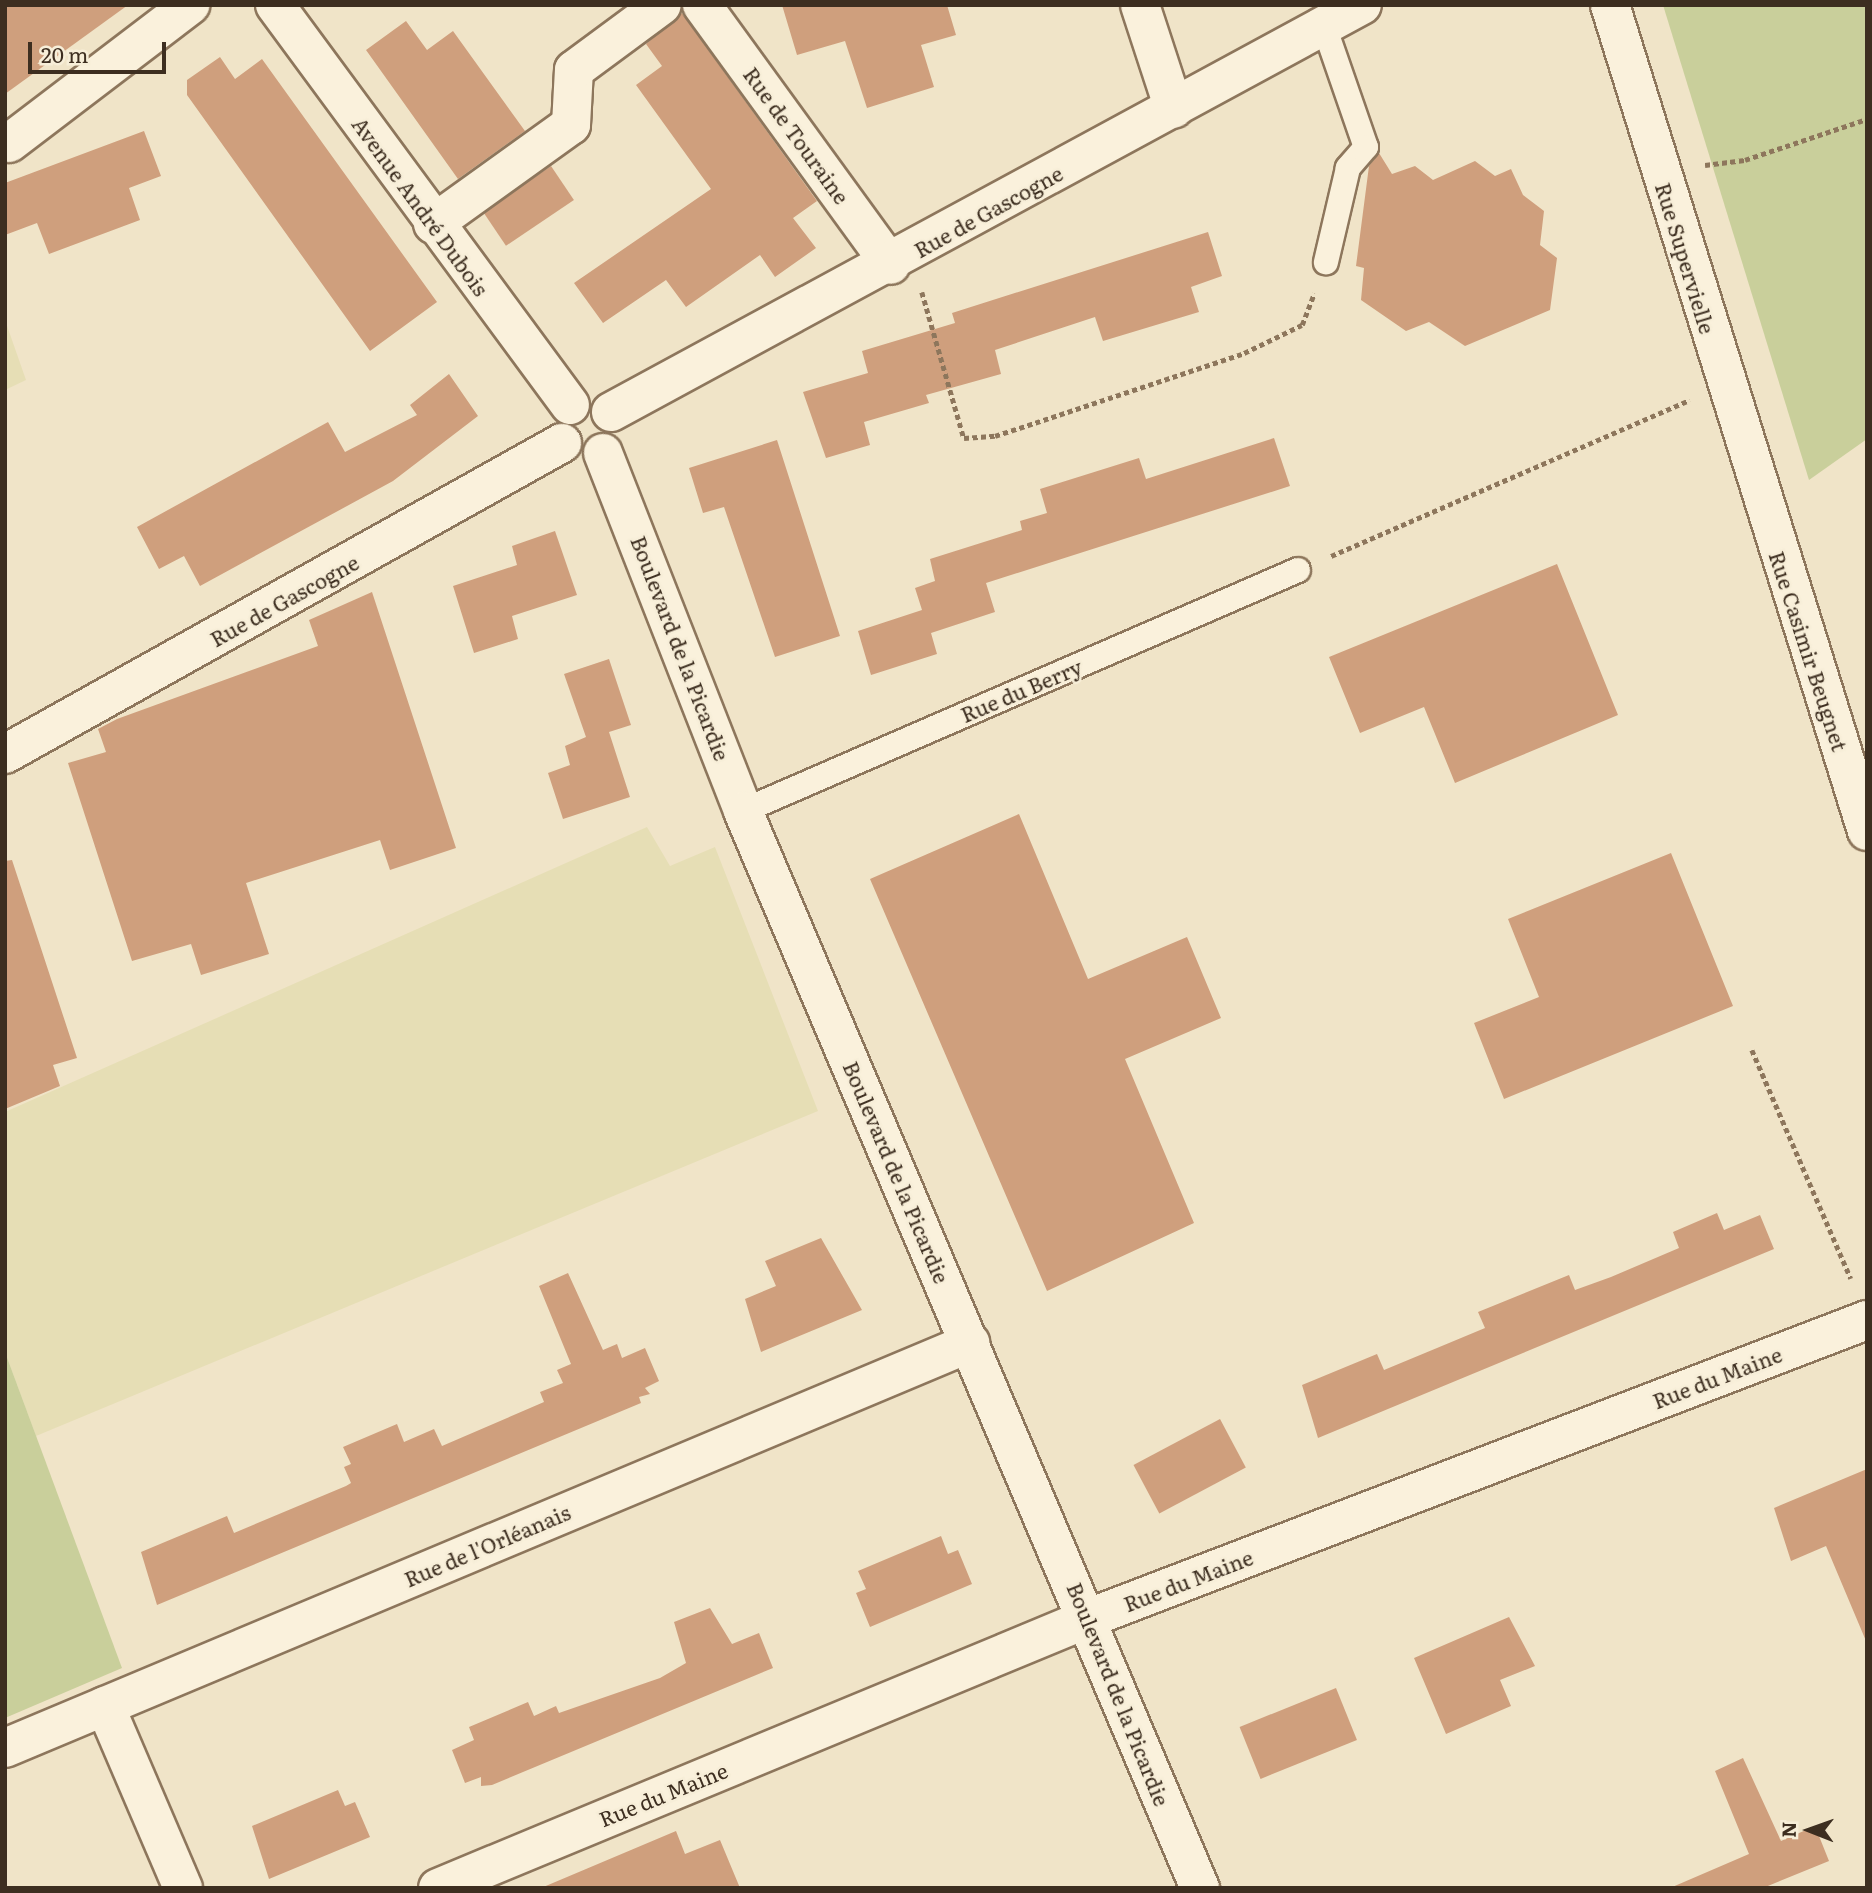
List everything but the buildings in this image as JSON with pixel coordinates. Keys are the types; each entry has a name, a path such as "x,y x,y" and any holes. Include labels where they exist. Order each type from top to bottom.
{"street":[{"path":"9,143 190,5"},
{"name":"Avenue André Dubois","path":"275,5 433,224 570,405"},
{"path":"433,224 571,125 574,70 662,5"},
{"name":"Rue de Touraine","path":"702,5 899,261"},
{"path":"1140,5 1174,109"},
{"name":"Rue de Gascogne","path":"611,412 899,261 1362,5"},
{"name":"Rue Supervielle","path":"1610,5 1764,511"},
{"path":"597,401 611,412 614,439 603,453 580,458 562,443 558,422 570,405 597,401"},
{"name":"Rue de Gascogne","path":"5,754 562,443"},
{"name":"Boulevard de la Picardie","path":"603,453 743,810 1089,1618 1200,1888"},
{"name":"Rue Casimir Beugnet","path":"1764,511 1867,831"},
{"name":"Rue du Maine","path":"438,1888 1089,1618 1861,1305"},
{"name":"Rue de l'Orléanais","path":"5,1748 970,1343"},
{"path":"105,1706 183,1888"}],"lane":[{"path":"1324,26 1366,148 1348,168 1326,262"},
{"name":"Rue du Berry","path":"743,810 1298,570"}],"path":[{"path":"1659,170 1745,160 1867,119"},
{"path":"899,261 921,287 964,438 995,436 1267,342 1302,325 1326,262"},
{"path":"1298,570 1724,384"},
{"path":"1752,1050 1861,1305"}],"shaded area":[{"path":"5,320 26,380 5,390"},
{"path":"647,827 670,866 715,847 818,1111 36,1436 5,1352 5,1112"}],"green space":[{"path":"1663,5 1867,5 1867,439 1809,480"},
{"path":"5,1352 122,1668 5,1718"}]}
